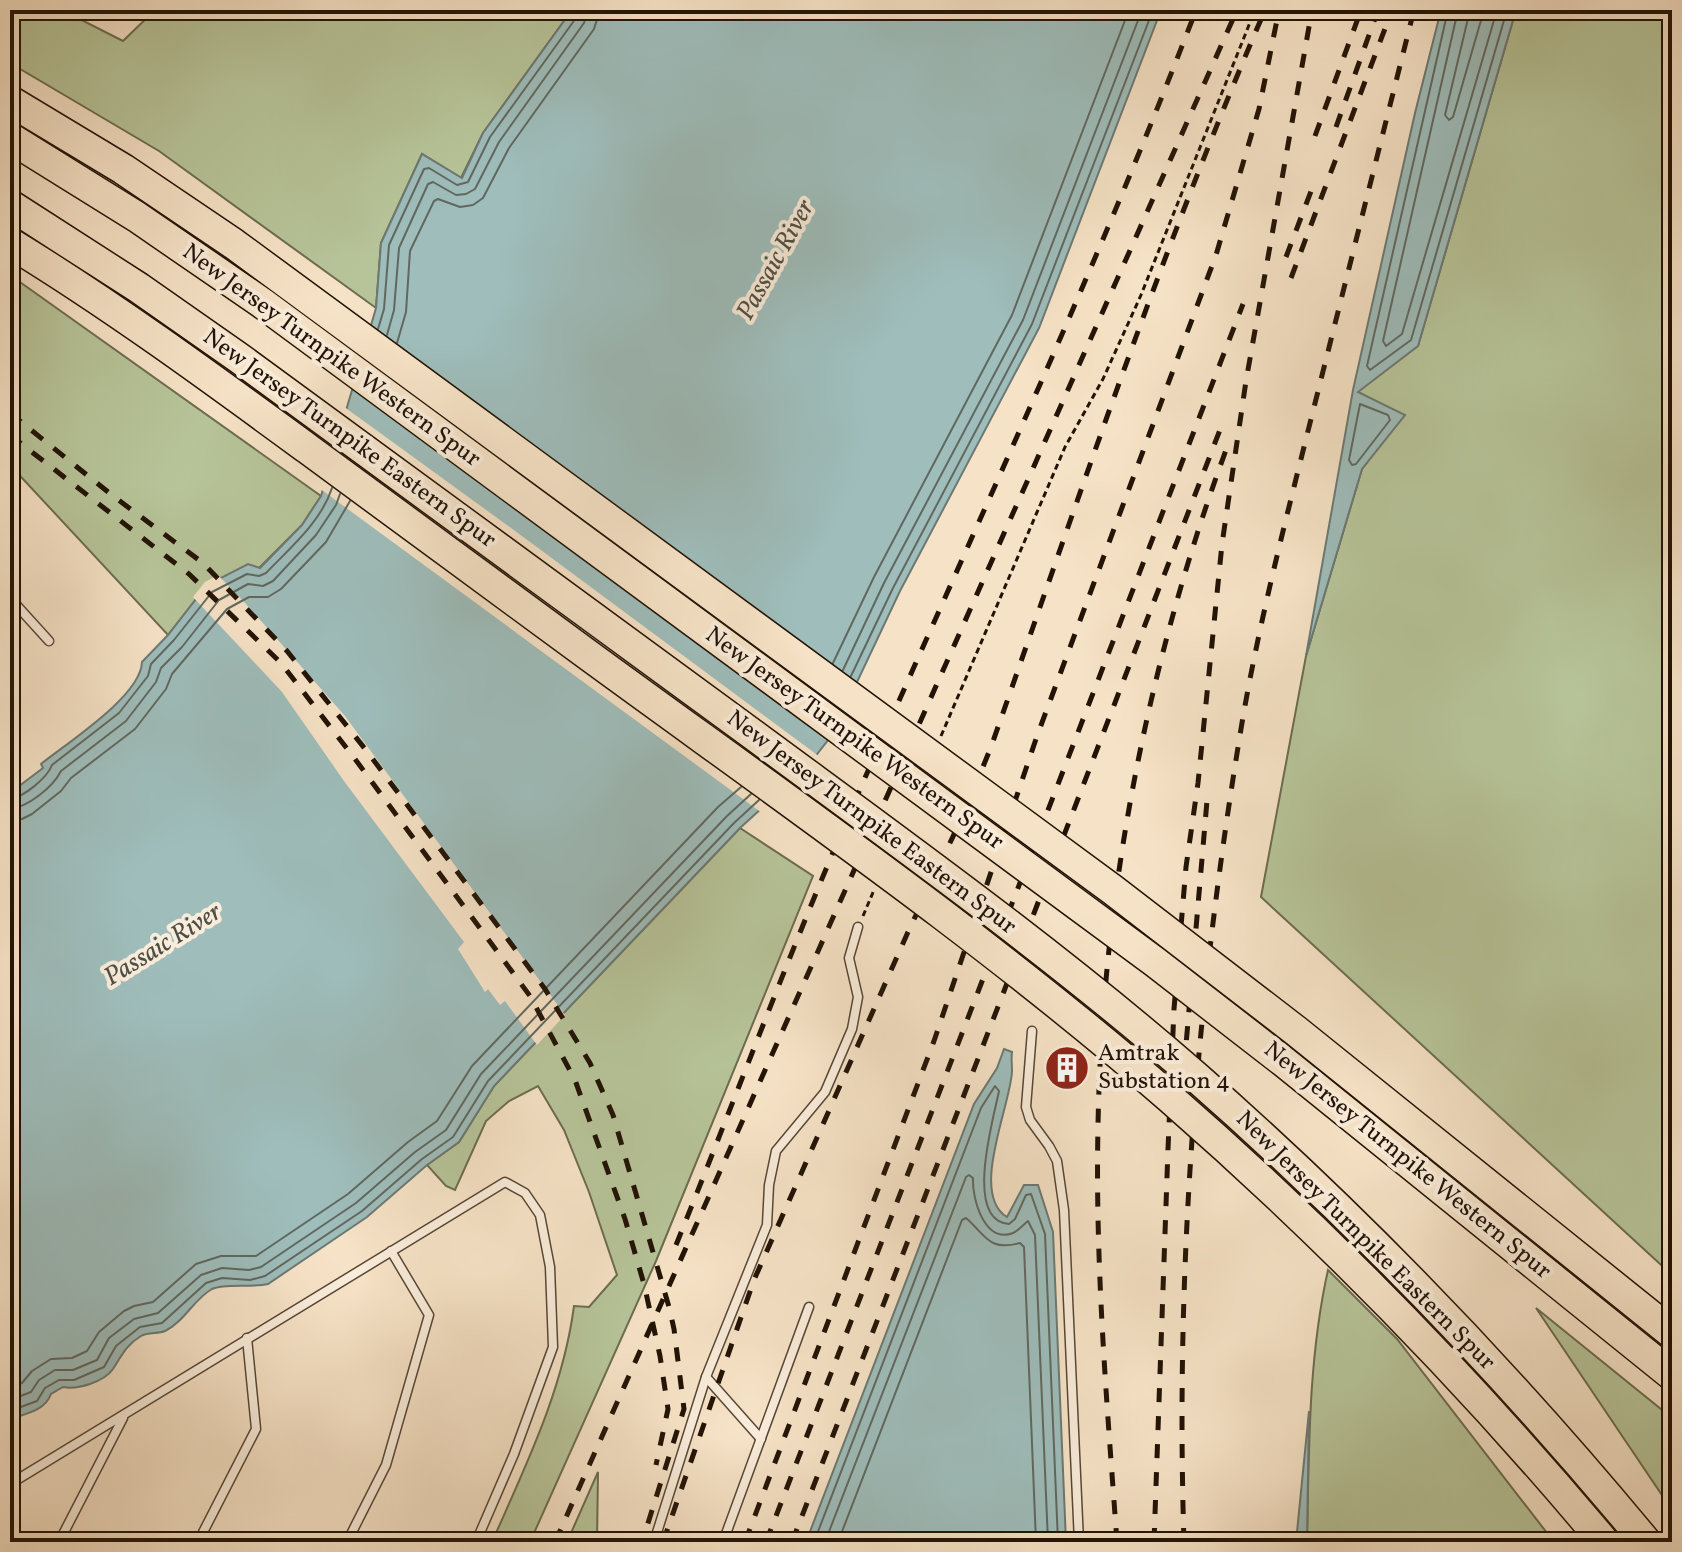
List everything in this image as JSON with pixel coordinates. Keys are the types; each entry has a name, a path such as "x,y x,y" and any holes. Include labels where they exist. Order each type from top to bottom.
{"highway":[{"name":"New Jersey Turnpike Western Spur","path":"10,101 123,169 234,244 981,792 1295,1030 1672,1333"},
{"name":"New Jersey Turnpike Western Spur","path":"10,138 137,217 262,303 1052,885 1284,1062 1672,1375"},
{"name":"New Jersey Turnpike Eastern Spur","path":"10,205 139,288 271,381 948,878 1105,1001 1276,1150 1404,1273 1518,1394 1646,1542"},
{"name":"New Jersey Turnpike Eastern Spur","path":"10,243 94,296 240,399 948,919 1089,1030 1202,1126 1356,1271 1505,1427 1604,1542"}],"lane":[{"path":"10,598 49,641"},
{"path":"654,1542 706,1377 767,1225 772,1164 776,1151 825,1092 852,1029 858,997 849,958 858,927"},
{"path":"1032,1031 1026,1107 1030,1120 1057,1161 1064,1210 1079,1542"},
{"path":"10,1484 505,1182 525,1193 540,1215 550,1267 553,1347 514,1454 476,1542"},
{"path":"347,1542 386,1465 429,1315 391,1251"},
{"path":"723,1542 809,1307"},
{"path":"198,1542 256,1429 247,1338"},
{"path":"706,1377 761,1439"},
{"path":"59,1542 124,1417"}],"path":[{"path":"937,744 1065,447 1103,379 1141,295 1255,10"},
{"path":"858,927 876,885"}],"green space":[{"path":"10,10 62,10 123,41 155,10 572,10 483,133 461,178 422,154 381,243 376,308 159,151 10,63"},
{"path":"1516,10 1672,10 1672,1275 1261,897 1306,656 1362,469 1404,415 1357,392 1418,346"},
{"path":"10,275 321,496 302,525 259,568 207,585 168,635 10,465"},
{"path":"740,828 813,876 656,1261 530,1542 492,1542 552,1397 569,1337 574,1306 589,1307 617,1275 564,1130 538,1086 509,1101 486,1121 455,1190 446,1186 427,1165 459,1142 494,1086"},
{"path":"1328,1270 1397,1339 1554,1542 1307,1542 1313,1372"},
{"path":"1536,1308 1672,1418 1672,1510"},
{"path":"598,1472 597,1542 567,1542"}],"water":[{"name":"Passaic River","path":"572,10 1161,10 1039,328 900,591 832,735 807,767 740,828 494,1086 459,1142 367,1217 268,1284 212,1289 172,1327 136,1339 103,1378 83,1386 63,1387 51,1394 39,1408 10,1419 10,793 116,704 138,675 142,662 168,635 207,585 248,564 260,568 302,525 321,496 376,308 381,243 422,154 462,178 483,133"},
{"path":"1441,10 1516,10 1418,346 1358,392 1405,415 1362,469 1306,656 1353,390"},
{"path":"1004,1049 1012,1052 1012,1071 995,1148 992,1189 996,1206 1007,1217 1024,1185 1038,1185 1053,1232 1066,1542 806,1542 974,1104 997,1068"},
{"path":"1309,1411 1307,1542 1296,1542"}],"pier":[{"path":"343,406 820,757 810,770 762,813 319,488"},
{"path":"218,575 345,716 565,1015 537,1045 505,1001 500,1005 488,989 485,992 458,949 464,942 282,692 193,597 205,582"}],"railway":[{"path":"676,1245 843,830 1119,202 1196,10"},
{"path":"555,1542 1237,10"},
{"path":"663,1542 754,1280 991,747 1156,284 1265,10"},
{"path":"745,1542 934,1041 1037,736 1216,255 1259,109 1279,10"},
{"path":"1154,1542 1174,1009 1186,867 1198,783 1222,544 1246,381 1312,10"},
{"path":"1315,136 1361,10"},
{"path":"1336,127 1378,10"},
{"path":"1291,278 1392,10"},
{"path":"1184,1542 1183,1335 1193,1128 1213,922 1227,819 1243,717 1273,571 1414,10"},
{"path":"1286,257 1313,186"},
{"path":"766,1542 1243,304"},
{"path":"10,413 203,563 287,651 366,750 545,989 590,1063 613,1115 669,1307 684,1409 642,1542"},
{"path":"792,1542 1223,422"},
{"path":"10,435 189,574 281,663 530,996 575,1080 625,1219 644,1284 668,1409 656,1465"},
{"path":"1117,1542 1098,1230 1101,1039 1109,952 1120,865 1153,693 1200,524 1229,442"},
{"path":"1184,1068 1208,789"}],"place":[{"name":"Amtrak Substation 4","path":"1067,1068"}]}
